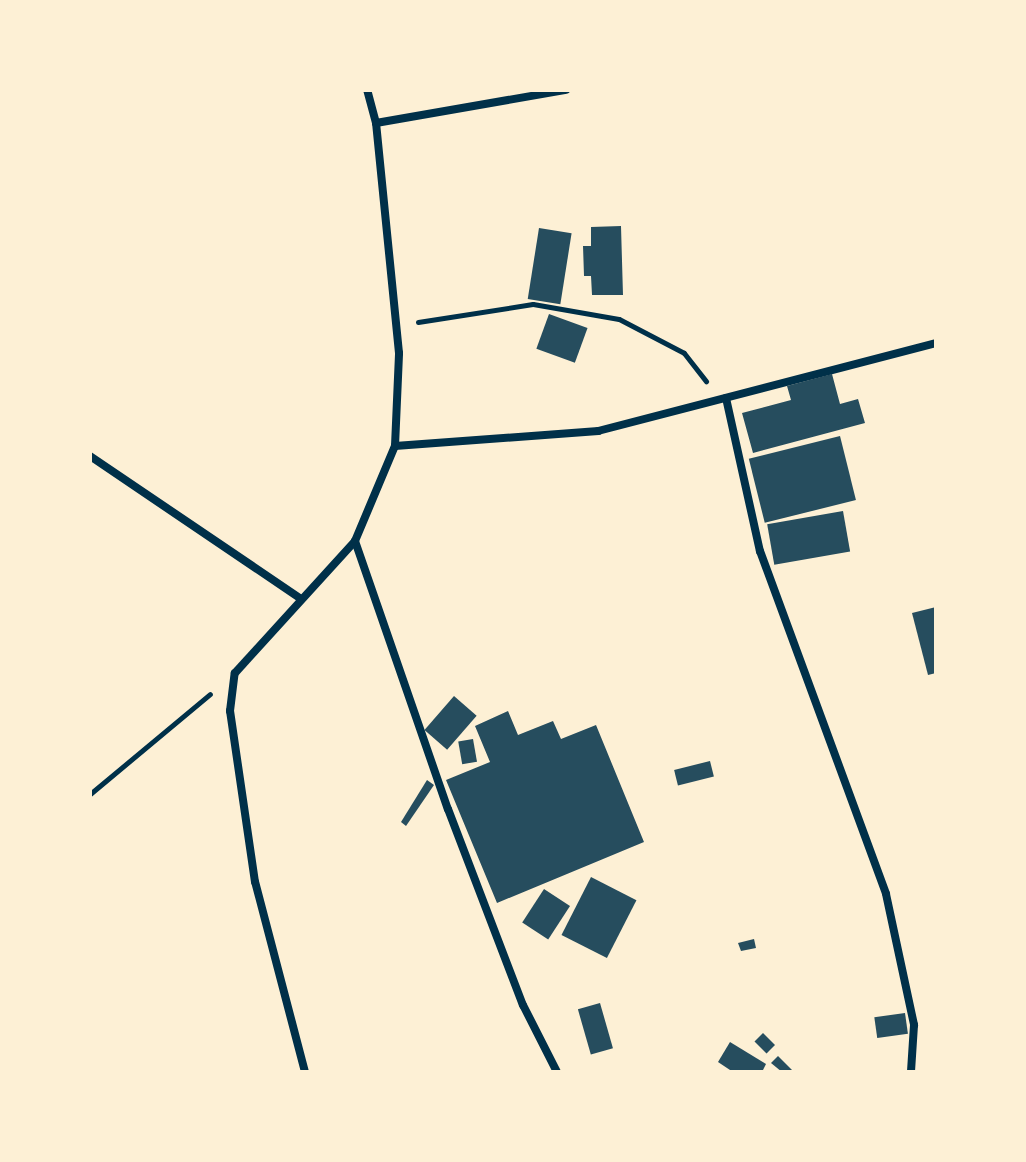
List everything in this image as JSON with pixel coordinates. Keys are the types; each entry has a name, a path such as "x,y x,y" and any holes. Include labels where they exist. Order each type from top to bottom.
{"street":[{"path":"305,1072 255,882 234,764 230,711 235,673 355,541 395,446 399,353 393,325 376,123 367,90"},
{"path":"376,123 566,90"},
{"path":"395,446 598,431 936,343"},
{"path":"726,398 760,551 886,894 914,1025 911,1072"},
{"path":"90,456 301,599"},
{"path":"355,541 480,893 523,1005 557,1072"}],"path":[{"path":"393,325 533,304 619,319 684,353 703,371 709,402"},
{"path":"90,794 235,673"}],"building":[{"path":"621,226 623,295 592,295 591,276 584,276 583,246 591,246 591,227"},
{"path":"539,228 572,233 560,304 528,299"},
{"path":"549,314 588,328 575,363 536,349"},
{"path":"832,374 840,404 858,399 865,423 753,453 742,413 791,400 787,386"},
{"path":"840,436 856,500 765,523 749,459"},
{"path":"843,511 850,551 774,565 767,524"},
{"path":"936,607 936,673 928,675 912,613"},
{"path":"454,696 477,716 447,750 424,730"},
{"path":"508,711 518,735 553,721 561,739 596,725 644,842 497,903 446,780 490,762 475,726"},
{"path":"473,739 477,762 462,764 458,742"},
{"path":"710,761 714,777 678,785 674,770"},
{"path":"427,780 434,785 406,826 401,822"},
{"path":"591,877 636,900 607,958 561,935"},
{"path":"544,889 570,906 548,939 522,923"},
{"path":"754,939 756,948 741,951 738,943"},
{"path":"600,1003 613,1048 591,1055 578,1009"},
{"path":"905,1013 908,1034 877,1038 874,1017"},
{"path":"763,1033 775,1045 767,1054 755,1041"},
{"path":"730,1042 766,1064 762,1072 733,1072 718,1062"},
{"path":"778,1056 794,1072 782,1072 771,1063"}]}
